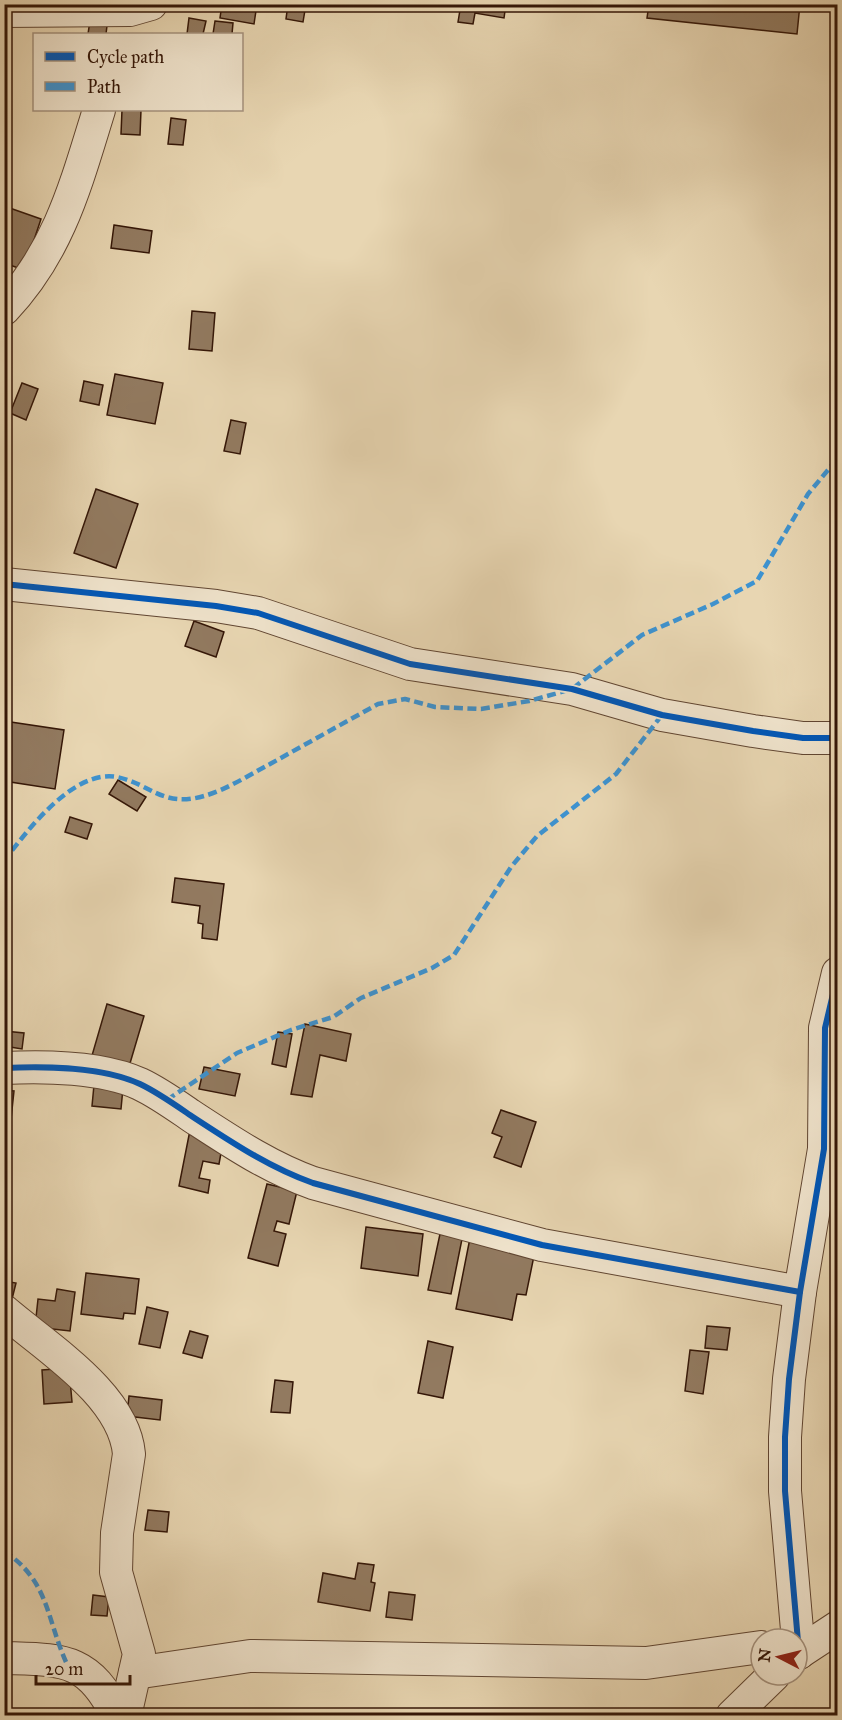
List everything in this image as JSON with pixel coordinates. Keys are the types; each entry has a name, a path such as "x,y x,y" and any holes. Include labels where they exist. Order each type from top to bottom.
{"street":[{"path":"4,11 134,13"},
{"path":"4,309 48,253 60,230 99,111"},
{"path":"4,584 226,608 258,614 410,664 572,689 662,715 753,731 803,738 837,738"},
{"path":"796,1627 785,1491 785,1437 789,1379 800,1292 824,1149 825,1028 837,973"},
{"path":"4,1068 33,1067 123,1077 149,1089 280,1171 313,1184 542,1245 800,1292"},
{"path":"4,1311 105,1396 125,1433 129,1454 117,1533 116,1565 139,1654 125,1716"},
{"path":"809,1641 837,1627"},
{"path":"135,1673 250,1656 646,1663 749,1649"},
{"path":"4,1658 66,1662 94,1681 109,1698 117,1716"},
{"path":"743,1709 763,1687"}],"building":[{"path":"222,4 257,4 254,24 220,18"},
{"path":"288,4 306,4 303,22 286,19"},
{"path":"461,4 506,4 504,18 475,13 473,24 458,22"},
{"path":"649,4 800,4 797,34 647,18"},
{"path":"92,7 109,9 106,33 88,33"},
{"path":"189,18 206,21 203,33 187,33"},
{"path":"215,21 233,23 232,33 213,33"},
{"path":"122,111 141,111 140,135 121,134"},
{"path":"171,118 186,120 183,145 168,144"},
{"path":"4,206 41,219 24,270 4,263"},
{"path":"114,225 152,231 149,253 111,248"},
{"path":"192,311 215,313 212,351 189,349"},
{"path":"115,374 163,383 155,424 107,415"},
{"path":"84,381 103,385 99,405 80,401"},
{"path":"22,383 38,389 26,420 10,413"},
{"path":"231,420 246,423 240,454 224,451"},
{"path":"96,489 138,504 116,568 74,553"},
{"path":"194,621 224,632 216,657 185,646"},
{"path":"4,721 64,730 55,789 4,781"},
{"path":"118,780 146,797 137,811 109,794"},
{"path":"70,817 92,824 87,839 65,832"},
{"path":"175,878 224,884 217,940 202,938 203,924 198,923 200,906 172,902"},
{"path":"107,1004 144,1016 128,1070 91,1059"},
{"path":"305,1024 351,1034 346,1061 320,1055 312,1097 291,1094"},
{"path":"4,1031 24,1033 22,1049 4,1046"},
{"path":"278,1032 292,1034 286,1067 272,1064"},
{"path":"204,1067 240,1074 235,1096 199,1089"},
{"path":"94,1085 123,1088 121,1109 92,1106"},
{"path":"4,1090 14,1091 11,1119 4,1119"},
{"path":"501,1110 536,1122 521,1167 494,1157 502,1137 492,1133"},
{"path":"191,1125 221,1153 219,1164 203,1161 199,1178 210,1180 208,1193 179,1186"},
{"path":"267,1184 297,1191 289,1224 277,1221 274,1231 286,1234 278,1266 248,1258"},
{"path":"366,1227 423,1234 418,1276 361,1268"},
{"path":"471,1233 536,1246 526,1295 517,1294 512,1320 456,1309"},
{"path":"440,1234 462,1239 451,1294 428,1290"},
{"path":"86,1273 139,1279 135,1314 124,1313 123,1319 81,1314"},
{"path":"4,1281 16,1283 6,1323 4,1323"},
{"path":"57,1289 75,1292 70,1331 35,1327 38,1299 55,1301"},
{"path":"147,1307 168,1312 160,1348 139,1344"},
{"path":"707,1326 730,1328 727,1350 705,1348"},
{"path":"190,1331 208,1336 202,1358 183,1353"},
{"path":"428,1341 453,1347 443,1398 418,1393"},
{"path":"690,1350 709,1352 703,1394 685,1391"},
{"path":"69,1368 72,1402 44,1404 42,1370"},
{"path":"275,1380 293,1382 290,1413 271,1412"},
{"path":"129,1396 162,1400 160,1420 127,1416"},
{"path":"148,1510 169,1512 167,1532 145,1530"},
{"path":"358,1563 374,1565 371,1582 375,1583 370,1611 318,1602 323,1573 355,1579"},
{"path":"389,1592 415,1595 412,1620 386,1617"},
{"path":"93,1595 109,1597 107,1616 91,1615"}],"marked path":[{"path":"4,861 38,819 53,805 68,792 100,777 117,777 167,797 190,799 229,786 378,704 405,699 435,707 481,709 529,701 572,689 642,635 713,604 757,581 808,494 838,458"},
{"path":"167,1100 237,1053 291,1030 333,1017 361,998 432,968 454,955 511,867 537,836 616,774 662,715"},
{"path":"4,1551 19,1563 38,1587 66,1662"}],"cycle path":[{"path":"4,584 216,606 258,613 410,664 572,689 662,715 753,731 803,738 838,738"},
{"path":"797,1627 785,1491 785,1437 789,1379 800,1292 824,1149 825,1028 838,973"},
{"path":"4,1068 73,1069 125,1078 159,1094 250,1153 296,1177 313,1183 542,1245 800,1292"}]}
